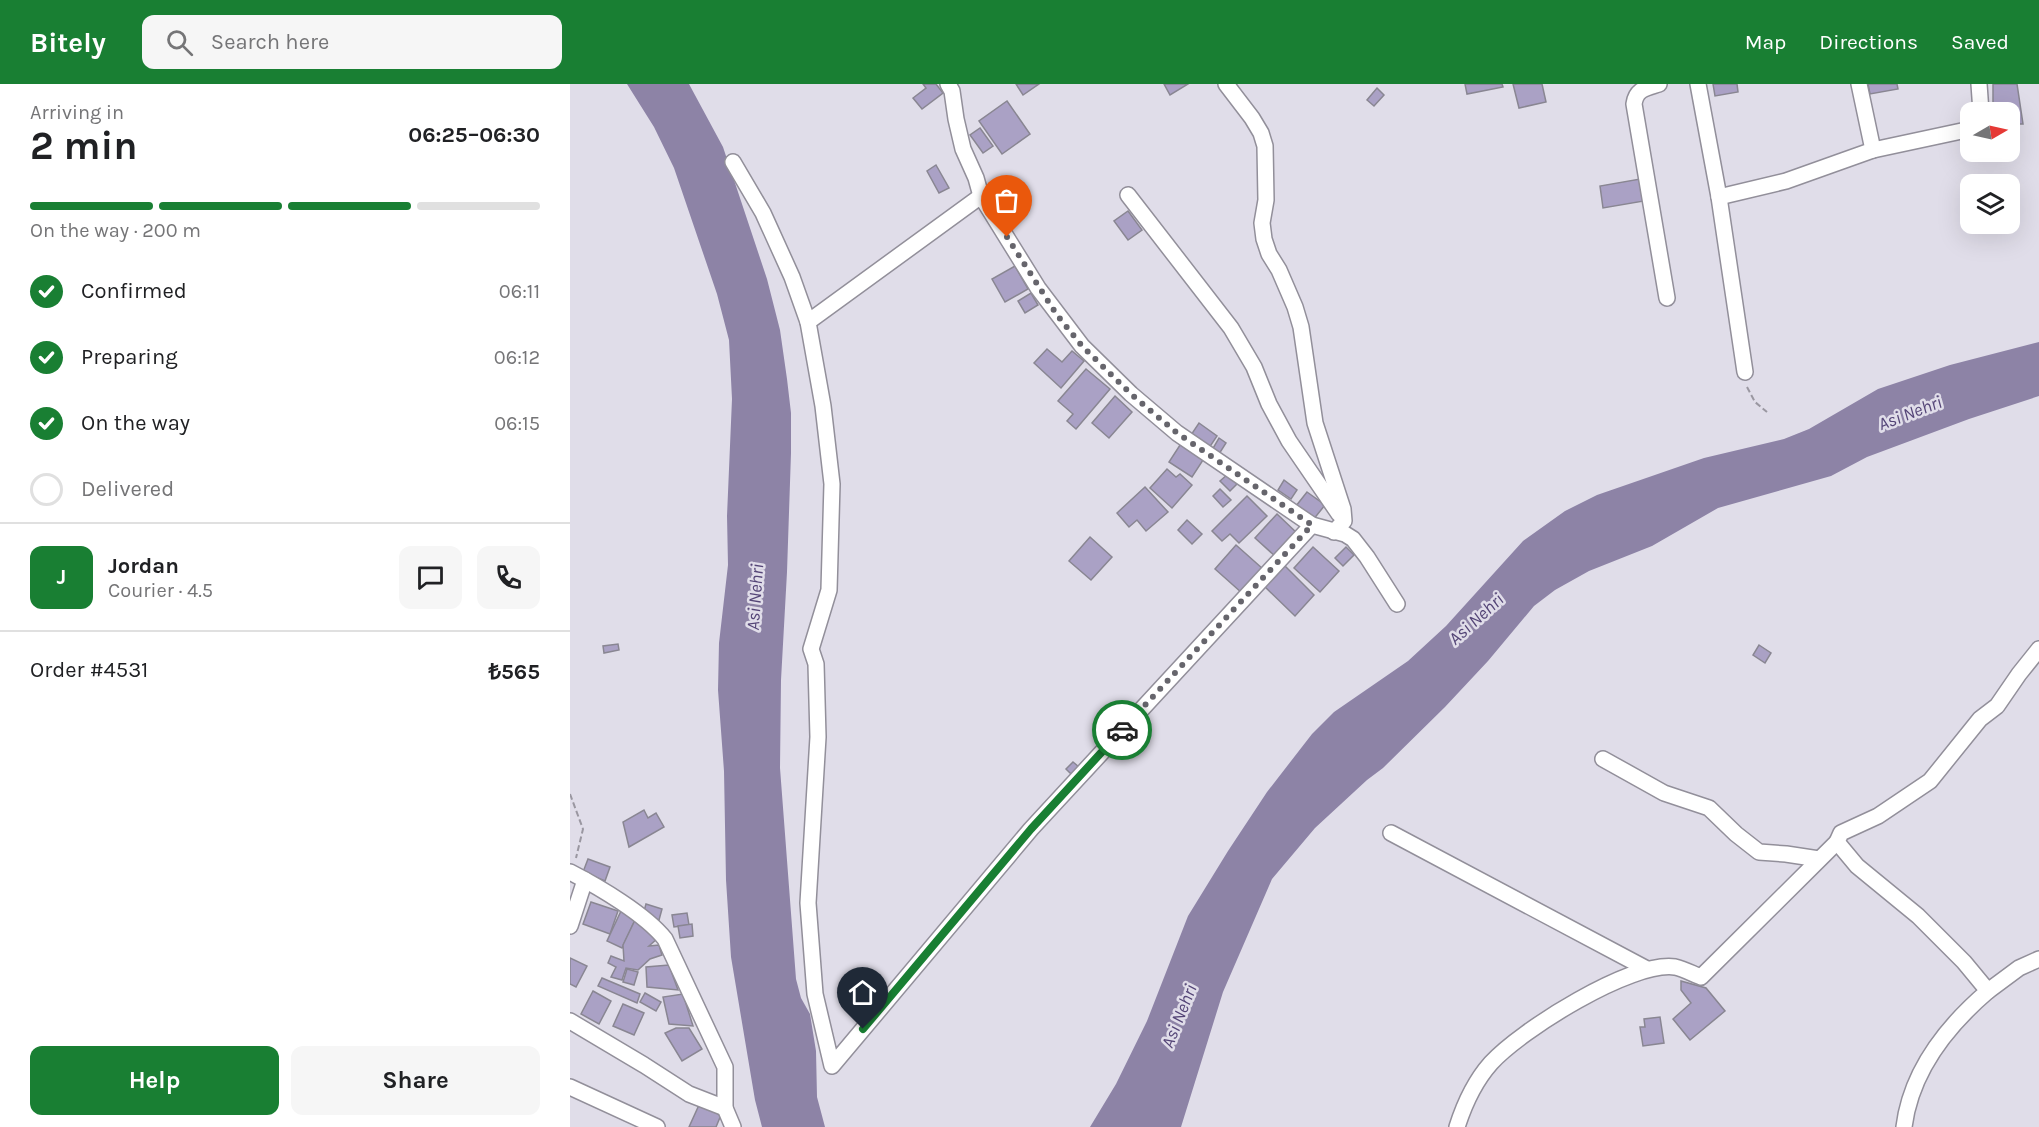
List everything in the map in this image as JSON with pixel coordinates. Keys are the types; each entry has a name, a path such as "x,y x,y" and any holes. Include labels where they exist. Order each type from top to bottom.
{"street":[{"path":"948,84 952,92 963,149 981,196 1057,315 1090,354 1131,394 1177,433 1312,525 1339,526"},
{"path":"1226,84 1252,118 1261,133 1265,146 1266,200 1262,223 1264,239 1269,254 1289,291 1301,327 1316,423 1343,509 1339,526"},
{"path":"1659,84 1640,90 1635,96 1634,104 1667,297"},
{"path":"1698,84 1719,196 1745,372"},
{"path":"1859,84 1873,150"},
{"path":"1979,84 1980,102"},
{"path":"1719,196 1786,181 1873,150 1960,131"},
{"path":"733,162 763,213 792,278 808,322 823,406 832,484 829,590 811,649 816,664 818,736 808,903 815,994 832,1066 1031,829 1312,525"},
{"path":"1128,195 1231,328 1254,367 1269,404 1289,441 1339,526 1367,557 1397,604"},
{"path":"808,322 981,196"},
{"path":"1457,1127 1464,1105 1491,1063 1521,1036 1588,994 1647,969 1675,967 1701,977 1837,842 1841,833 1878,816 1930,781 1980,719 1997,706 2039,649"},
{"path":"1603,759 1664,793 1709,808 1759,852 1819,860"},
{"path":"1391,833 1647,969"},
{"path":"1837,842 1857,866 1918,916 1964,962 1988,991"},
{"path":"570,926 576,875 657,928 665,939 725,1067 725,1108 733,1127"},
{"path":"1904,1127 1907,1106 1931,1052 1966,1010 1988,991 2019,968 2039,959"},
{"path":"570,1021 689,1094 725,1108"},
{"path":"570,1087 657,1127"}],"path":[{"path":"1745,372 1748,390 1755,402 1767,412"},
{"path":"570,794 583,829 576,875"}],"water":[{"name":"Asi Nehri","path":"627,84 689,84 723,147 767,279 780,330 791,413 791,453 781,680 780,768 796,979 801,998 810,1014 816,1051 817,1097 825,1127 762,1127 755,1100 731,957 726,880 724,771 718,690 719,643 728,565 727,516 732,399 729,340 717,294 674,168 654,127"},
{"name":"Asi Nehri","path":"2039,342 2039,396 1867,457 1831,476 1718,508 1652,546 1589,571 1555,590 1534,606 1488,661 1445,707 1383,768 1315,828 1272,879 1223,992 1181,1127 1090,1127 1116,1084 1147,1021 1188,916 1267,792 1312,734 1334,712 1408,661 1446,626 1523,541 1565,511 1597,495 1704,458 1784,439 1809,429 1878,389 1950,365"}],"building":[{"path":"923,84 936,84 943,93 922,109 913,98 926,88"},
{"path":"1016,84 1039,84 1023,95"},
{"path":"1164,84 1188,84 1170,95"},
{"path":"1465,84 1502,84 1503,87 1467,94"},
{"path":"1513,84 1542,84 1546,102 1519,108"},
{"path":"1713,84 1737,84 1738,92 1715,96"},
{"path":"1868,84 1897,84 1898,89 1870,94"},
{"path":"1993,84 2017,84 2020,102 1993,102"},
{"path":"1377,88 1384,95 1374,106 1367,100"},
{"path":"1007,101 1030,134 1002,154 979,121"},
{"path":"2020,104 2023,124 2020,124"},
{"path":"980,128 993,146 983,153 970,135"},
{"path":"936,165 949,188 939,193 927,171"},
{"path":"1640,179 1644,201 1603,208 1600,186"},
{"path":"1128,211 1142,230 1128,240 1114,221"},
{"path":"1015,266 1028,289 1005,302 992,279"},
{"path":"1031,293 1038,305 1025,313 1018,301"},
{"path":"1047,349 1062,362 1072,351 1084,361 1061,388 1034,363"},
{"path":"1086,369 1110,389 1076,429 1067,421 1073,414 1058,401"},
{"path":"1115,396 1132,412 1109,438 1092,423"},
{"path":"1199,423 1217,436 1209,448 1191,435"},
{"path":"1219,438 1226,443 1219,454 1212,450"},
{"path":"1182,442 1205,457 1192,477 1169,462"},
{"path":"1167,469 1176,477 1180,474 1192,485 1172,508 1150,488"},
{"path":"1228,474 1237,484 1230,491 1220,481"},
{"path":"1284,480 1297,490 1291,499 1278,490"},
{"path":"1145,487 1168,512 1146,531 1137,520 1129,527 1117,513"},
{"path":"1220,489 1231,500 1223,507 1213,496"},
{"path":"1307,492 1325,505 1313,520 1296,506"},
{"path":"1247,496 1267,516 1239,543 1230,534 1222,541 1212,531"},
{"path":"1277,514 1298,534 1276,557 1255,538"},
{"path":"1187,520 1202,534 1192,544 1178,530"},
{"path":"1090,537 1112,557 1091,580 1069,561"},
{"path":"1236,545 1263,569 1242,593 1215,569"},
{"path":"1313,547 1339,571 1320,592 1294,568"},
{"path":"1346,547 1354,555 1343,566 1335,558"},
{"path":"1283,564 1314,595 1295,616 1263,585"},
{"path":"618,644 619,650 604,653 603,646"},
{"path":"1759,645 1771,653 1765,663 1753,655"},
{"path":"1073,762 1079,767 1072,775 1066,769"},
{"path":"644,810 648,818 656,813 664,827 629,847 623,822"},
{"path":"588,859 610,867 605,881 583,872"},
{"path":"591,902 618,911 610,934 583,924"},
{"path":"646,904 662,909 659,920 643,915"},
{"path":"621,911 636,918 622,948 607,941"},
{"path":"687,913 689,925 674,927 672,915"},
{"path":"636,918 659,937 649,946 659,945 662,955 650,959 638,970 626,968 622,980 611,977 616,967 608,963 611,956 624,961 623,945"},
{"path":"692,924 693,936 680,938 678,926"},
{"path":"570,958 587,966 576,987 570,984"},
{"path":"669,965 678,990 647,987 646,967"},
{"path":"627,969 638,972 634,985 623,982"},
{"path":"602,978 640,994 637,1003 598,986"},
{"path":"1681,981 1706,988 1725,1011 1690,1040 1673,1019 1691,1003 1681,990"},
{"path":"593,991 611,1001 599,1024 581,1014"},
{"path":"645,993 661,1002 656,1011 640,1002"},
{"path":"683,994 693,1026 669,1024 663,997"},
{"path":"623,1004 644,1013 634,1035 613,1026"},
{"path":"1660,1017 1664,1043 1643,1046 1640,1027 1645,1027 1644,1019"},
{"path":"676,1028 689,1028 702,1049 682,1061 665,1033"},
{"path":"699,1105 721,1115 716,1127 689,1127"}],"way so far":[{"path":"1007,237 1057,315 1082,346 1131,394 1177,433 1312,525 1122,730"}],"route":[{"path":"863,1029 1031,829 1122,730"}]}
